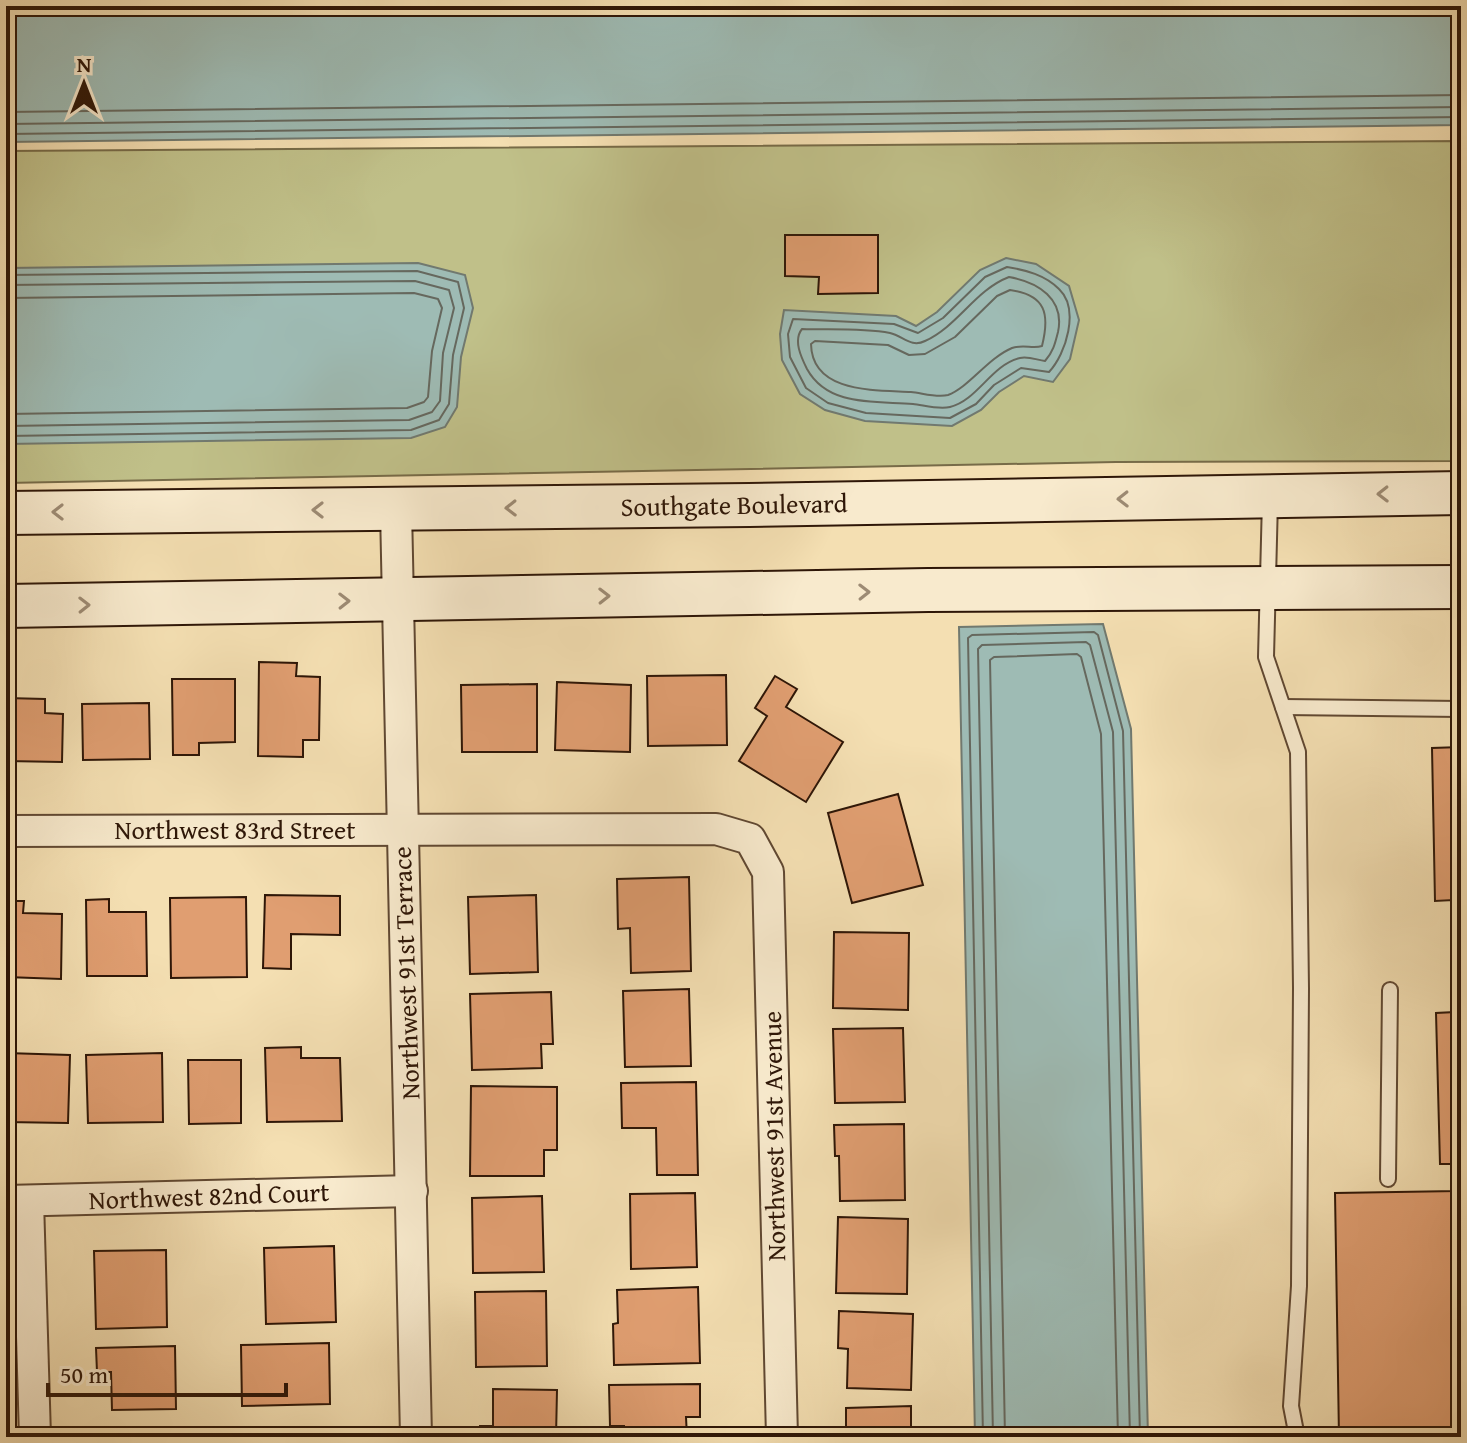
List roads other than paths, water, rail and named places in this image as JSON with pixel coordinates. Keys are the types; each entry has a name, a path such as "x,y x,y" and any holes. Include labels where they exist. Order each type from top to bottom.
{"main road":[{"name":"Southgate Boulevard","path":"6,513 1461,493"},
{"path":"6,606 913,591 1461,587"}],"street":[{"name":"Northwest 91st Terrace","path":"396,510 416,1437"},
{"name":"Northwest 83rd Street","path":"6,831 716,829 750,839"},
{"name":"Northwest 91st Avenue","path":"750,839 768,872 782,1437"},
{"name":"Northwest 82nd Court","path":"17,1201 412,1191"},
{"path":"17,1201 35,1437"}],"lane":[{"path":"1270,496 1266,657 1298,752 1301,988 1299,1270 1291,1406 1297,1437"},
{"path":"1283,707 1461,709"},
{"path":"1388,1179 1390,990"}],"water":[{"path":"6,6 1461,6 1461,125 6,142"},
{"path":"1006,258 1036,264 1069,286 1079,320 1070,359 1053,382 1024,376 999,392 981,410 952,426 865,421 825,410 800,394 782,360 780,334 784,310 896,316 916,326 937,312 980,270"},
{"path":"418,263 465,275 473,308 461,357 457,407 445,427 411,438 6,444 6,268"},
{"path":"1103,624 1131,729 1148,1437 975,1437 959,627"}]}
